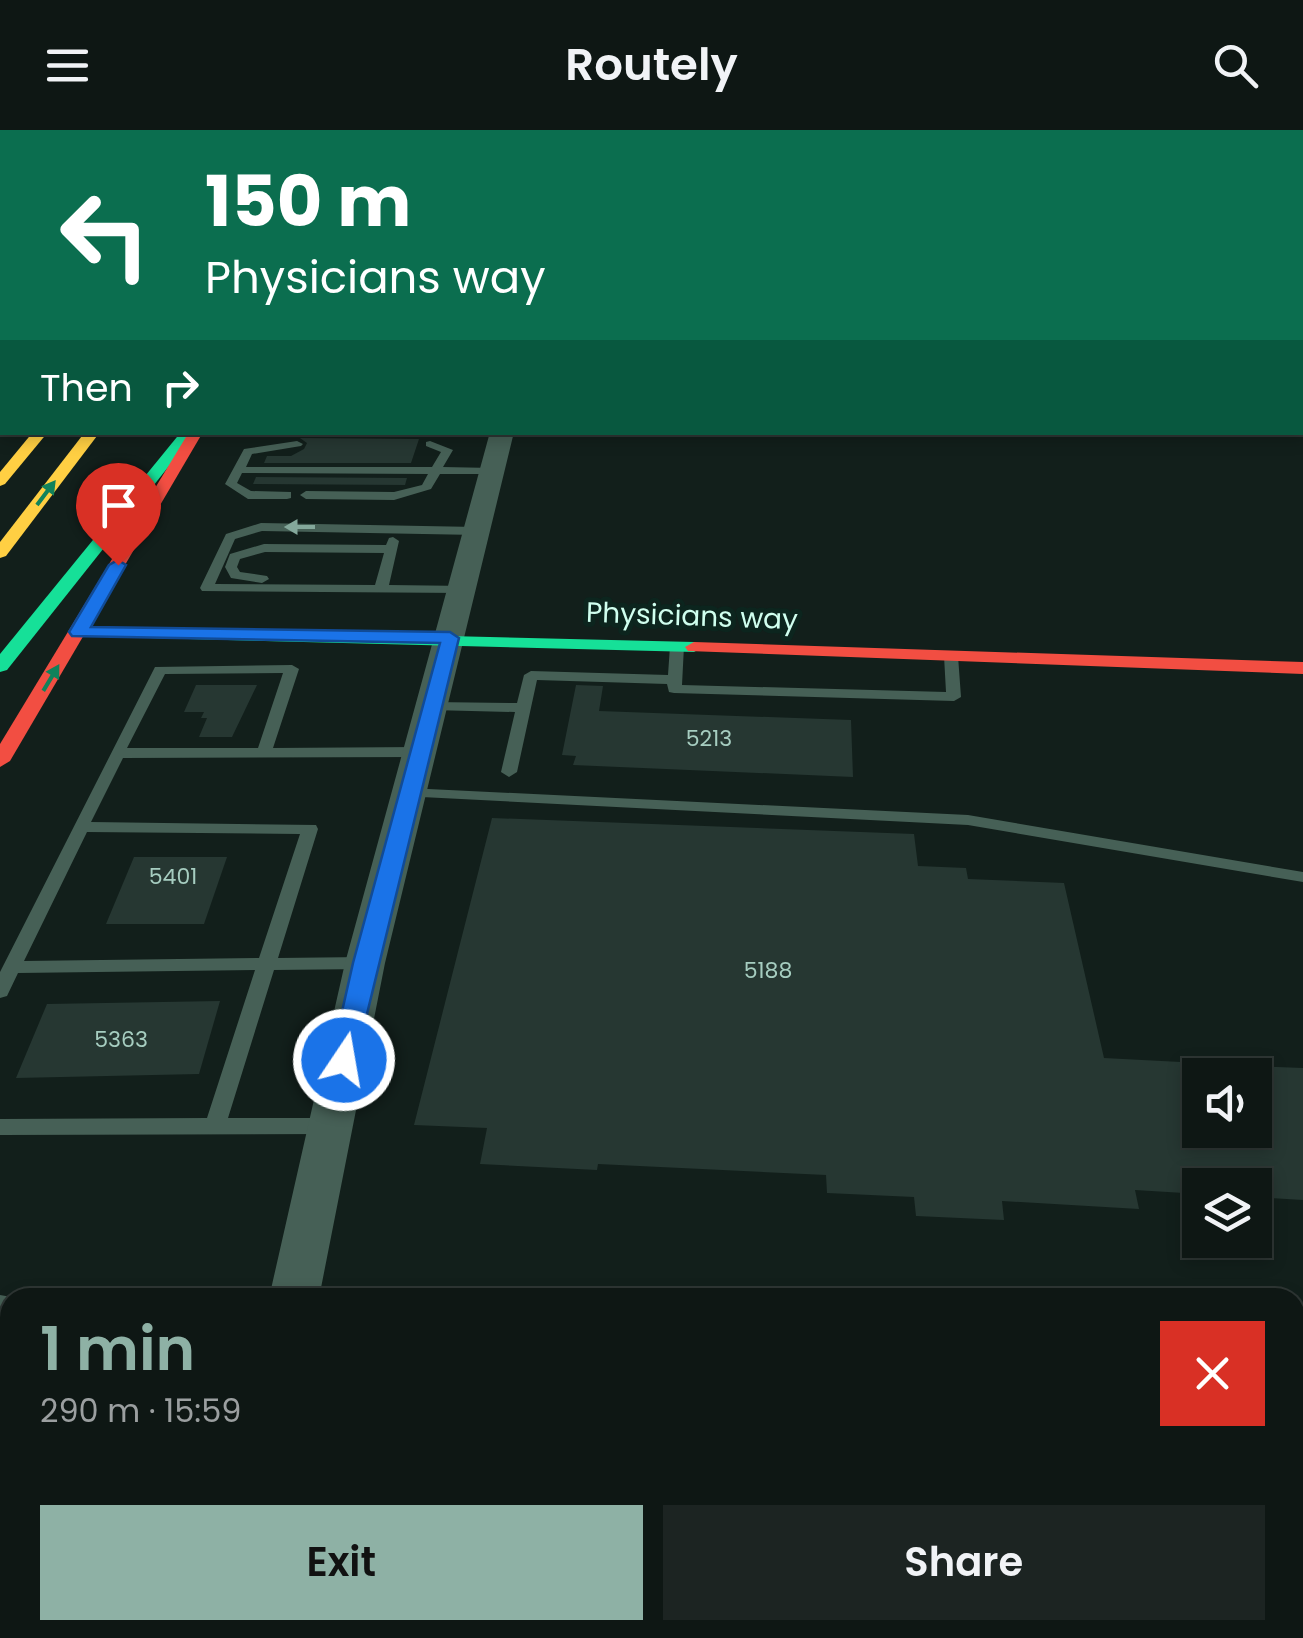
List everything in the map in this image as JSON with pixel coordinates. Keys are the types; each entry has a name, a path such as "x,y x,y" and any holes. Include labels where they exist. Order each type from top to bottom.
{"main road":[{"path":"0,481 38,435"},
{"path":"0,553 90,435"},
{"path":"0,761 191,435"},
{"path":"0,666 191,435"},
{"name":"Physicians way","path":"78,632 450,638 1303,668"}],"street":[{"path":"296,1288 365,963 501,435"}],"lane":[{"path":"287,495 248,494 231,484 248,450 297,444"},
{"path":"306,495 394,496 427,487 448,450 430,444"},
{"path":"238,470 493,471"},
{"path":"382,584 207,588 230,538 260,527 477,532"},
{"path":"382,584 398,532"},
{"path":"390,549 264,548 247,550 230,567 236,575 248,578 462,589"},
{"path":"677,646 674,689 954,698 951,656"},
{"path":"0,991 160,670 292,670 264,752"},
{"path":"508,772 531,676 674,680"},
{"path":"432,706 522,708"},
{"path":"117,752 420,752"},
{"path":"408,793 968,820 1303,877"},
{"path":"80,828 310,829 215,1126"},
{"path":"12,967 365,963"},
{"path":"0,1127 330,1126"}],"building":[{"path":"300,438 419,439 411,463 264,463 267,456 291,456 304,449 307,443"},
{"path":"256,477 407,478 405,485 253,484"},
{"path":"196,685 257,685 232,737 199,737 207,718 201,718 204,712 184,712"},
{"path":"576,685 603,686 599,711 851,720 853,777 573,765 576,756 562,755"},
{"path":"492,818 914,834 918,866 966,868 968,879 1064,883 1104,1058 1182,1062 1182,1148 1272,1148 1272,1067 1303,1068 1303,1200 1272,1198 1272,1168 1182,1168 1182,1193 1135,1190 1139,1209 1002,1201 1004,1220 916,1216 914,1197 827,1193 826,1175 598,1164 597,1170 480,1164 487,1128 414,1125"},
{"path":"134,857 227,857 204,924 106,924"},
{"path":"220,1001 199,1074 16,1078 47,1004"}],"traffic: fast":[{"path":"0,666 187,435"},
{"path":"79,632 694,647"}],"traffic: slow":[{"path":"0,481 38,435"},
{"path":"0,553 91,435"}],"traffic: jam":[{"path":"0,761 194,435"},
{"path":"694,647 1303,668"}],"route":[{"path":"118,565 78,632 450,638 365,963 344,1060"}]}
